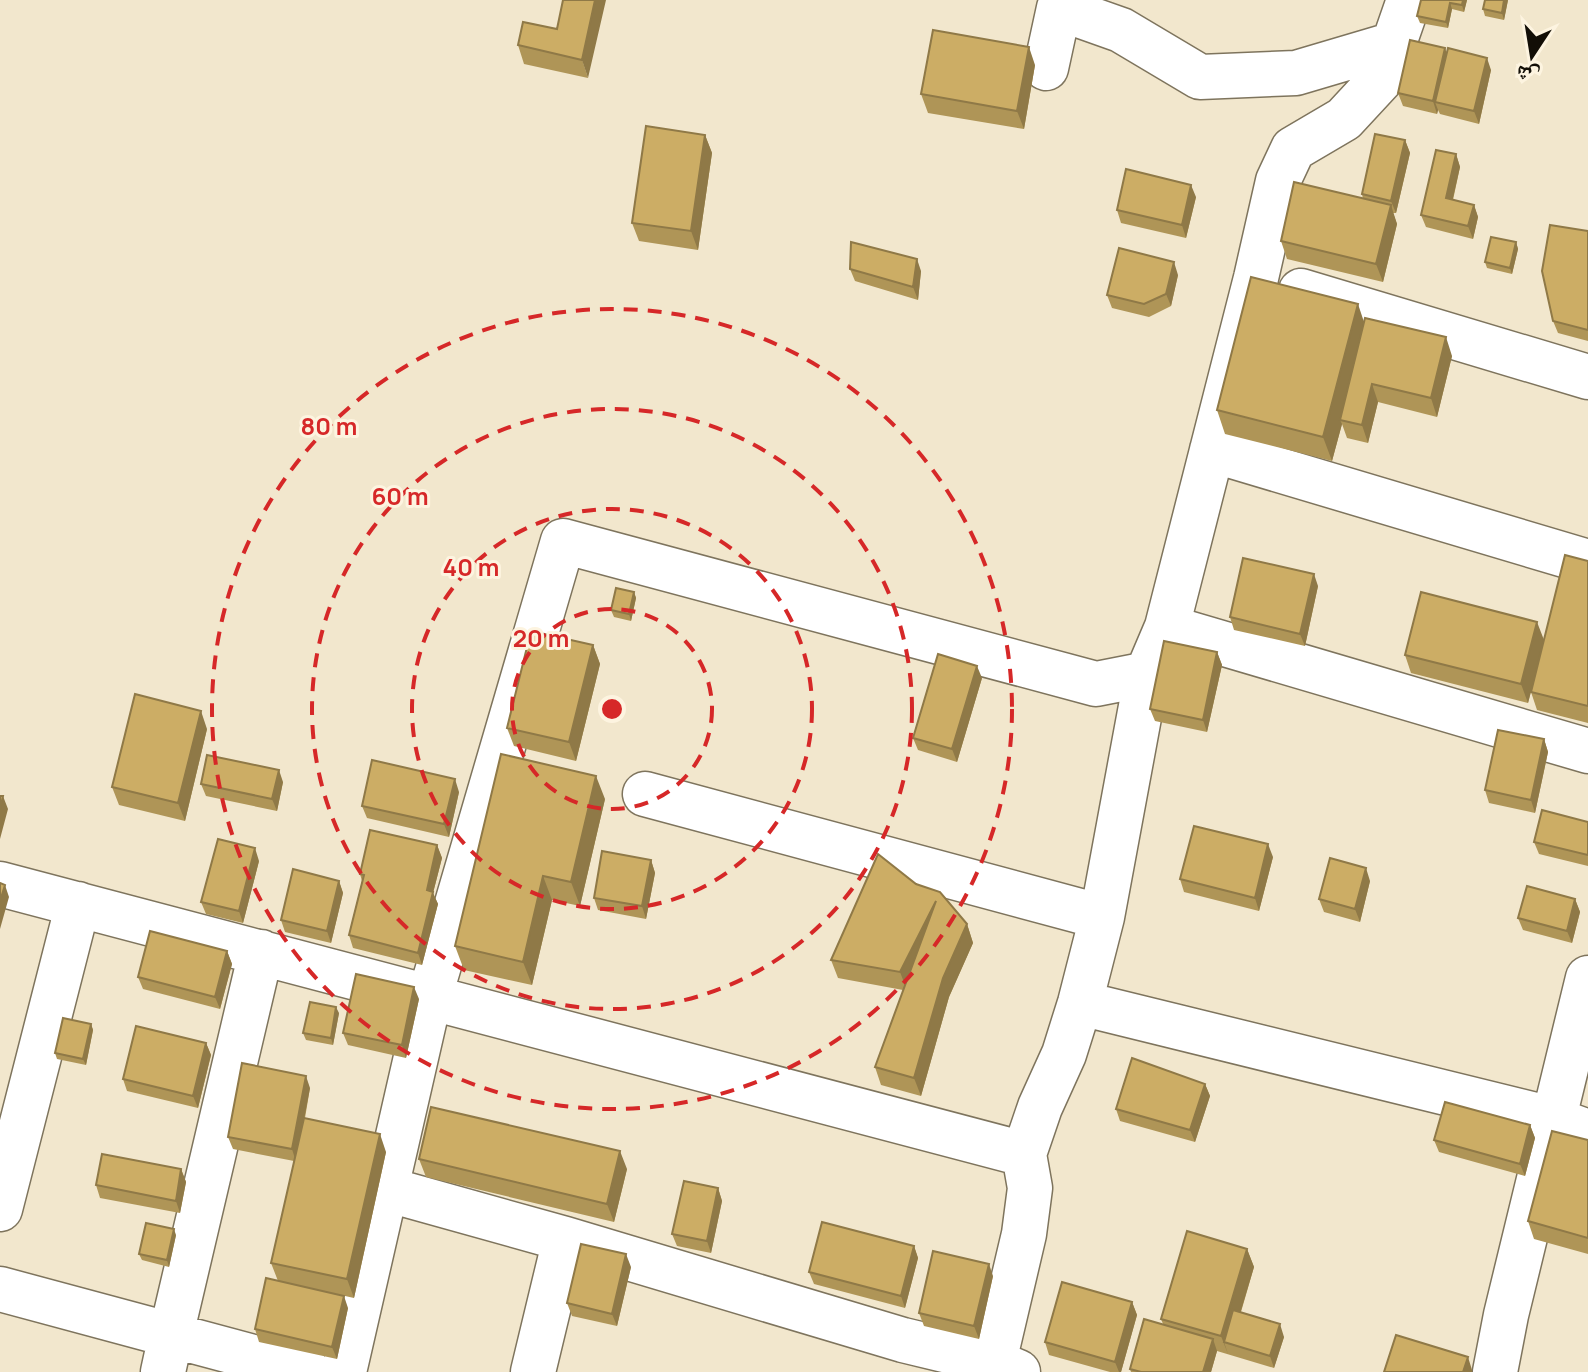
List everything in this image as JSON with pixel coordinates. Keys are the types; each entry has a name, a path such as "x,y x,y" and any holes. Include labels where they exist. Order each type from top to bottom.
{"street":[{"path":"386,1189 565,1239 899,1356 1006,1367 1030,1188 1024,1154 1040,1107 1064,1054 1080,1003 1102,917 1147,674 1167,627 1278,181 1293,149 1344,119 1382,78 1409,0"},
{"path":"1046,68 1059,8 1121,30 1200,77 1296,73 1394,44"},
{"path":"1256,278 1588,377"},
{"path":"1212,450 1588,562"},
{"path":"344,1372 430,996 563,541 1096,684 1147,674"},
{"path":"1167,627 1588,751"},
{"path":"645,794 1102,917"},
{"path":"0,884 1024,1154"},
{"path":"0,1209 78,904"},
{"path":"167,1354 261,952"},
{"path":"1495,1372 1506,1315 1570,1125 1588,978"},
{"path":"1080,1003 1570,1125"},
{"path":"533,1372 565,1239"},
{"path":"0,1289 167,1354 309,1372"}],"building":[{"path":"563,0 595,0 582,60 518,45 523,22 557,29"},
{"path":"1421,0 1463,0 1462,5 1450,3 1446,22 1417,16"},
{"path":"1485,0 1504,0 1502,13 1483,9"},
{"path":"933,30 1029,47 1017,111 921,94"},
{"path":"1410,40 1445,48 1433,101 1398,93"},
{"path":"1448,48 1487,58 1474,111 1435,102"},
{"path":"646,126 705,135 691,231 632,223"},
{"path":"1375,134 1405,140 1391,201 1362,194"},
{"path":"1436,150 1456,154 1446,198 1474,205 1468,226 1421,215"},
{"path":"1126,169 1191,185 1182,225 1117,210"},
{"path":"1294,182 1391,205 1376,264 1281,241"},
{"path":"1550,225 1588,231 1588,330 1553,321 1542,271"},
{"path":"1491,237 1516,242 1510,268 1485,262"},
{"path":"851,242 917,259 913,287 850,269"},
{"path":"1119,248 1174,262 1166,294 1144,304 1107,295"},
{"path":"1251,277 1358,304 1323,437 1217,410"},
{"path":"1365,318 1446,337 1431,398 1372,384 1362,425 1340,420"},
{"path":"1565,555 1588,561 1588,706 1531,692"},
{"path":"1243,558 1314,574 1300,634 1230,617"},
{"path":"616,588 634,592 629,614 611,610"},
{"path":"1421,592 1537,622 1521,684 1405,655"},
{"path":"531,631 593,645 569,742 507,728"},
{"path":"1164,641 1217,652 1203,720 1150,709"},
{"path":"938,654 977,666 952,749 913,738"},
{"path":"135,694 201,711 178,803 112,787"},
{"path":"1498,730 1544,739 1531,800 1485,790"},
{"path":"501,754 596,776 571,882 543,876 523,962 455,946"},
{"path":"207,755 279,770 272,799 201,784"},
{"path":"372,760 455,779 444,824 362,806"},
{"path":"1542,810 1588,822 1588,855 1534,842"},
{"path":"1194,826 1268,844 1255,898 1180,879"},
{"path":"370,830 437,845 427,890 433,892 418,953 349,935 364,875 360,874"},
{"path":"218,839 255,848 239,911 201,902"},
{"path":"602,851 651,860 642,906 594,898"},
{"path":"878,854 916,884 940,892 967,924 943,978 914,1078 875,1067 936,901 900,972 831,960"},
{"path":"1330,858 1366,868 1355,909 1319,899"},
{"path":"293,869 339,881 327,931 281,920"},
{"path":"0,883 5,885 0,901"},
{"path":"1527,886 1575,899 1567,931 1518,918"},
{"path":"150,931 227,951 215,997 138,977"},
{"path":"356,974 414,987 402,1045 343,1033"},
{"path":"310,1002 336,1007 331,1038 303,1033"},
{"path":"63,1018 91,1024 83,1059 55,1053"},
{"path":"136,1026 206,1043 193,1096 123,1079"},
{"path":"1132,1058 1205,1084 1190,1130 1116,1109"},
{"path":"242,1063 306,1076 292,1149 228,1137"},
{"path":"1445,1102 1530,1125 1520,1164 1434,1140"},
{"path":"431,1107 620,1151 607,1204 419,1159"},
{"path":"304,1118 380,1134 347,1279 271,1263"},
{"path":"1552,1131 1588,1140 1588,1238 1528,1221"},
{"path":"102,1154 181,1169 176,1201 96,1185"},
{"path":"684,1181 718,1188 707,1241 672,1234"},
{"path":"822,1222 914,1246 901,1296 809,1272"},
{"path":"146,1223 174,1229 167,1260 139,1254"},
{"path":"1187,1231 1247,1249 1221,1336 1161,1319"},
{"path":"581,1244 626,1254 612,1314 567,1303"},
{"path":"933,1251 989,1264 974,1326 919,1313"},
{"path":"266,1278 344,1296 332,1347 255,1329"},
{"path":"1062,1282 1132,1302 1115,1362 1045,1342"},
{"path":"1233,1310 1280,1324 1270,1356 1224,1342"},
{"path":"1144,1319 1213,1339 1203,1372 1141,1372 1130,1369"},
{"path":"1396,1335 1468,1357 1463,1372 1384,1372"}]}
